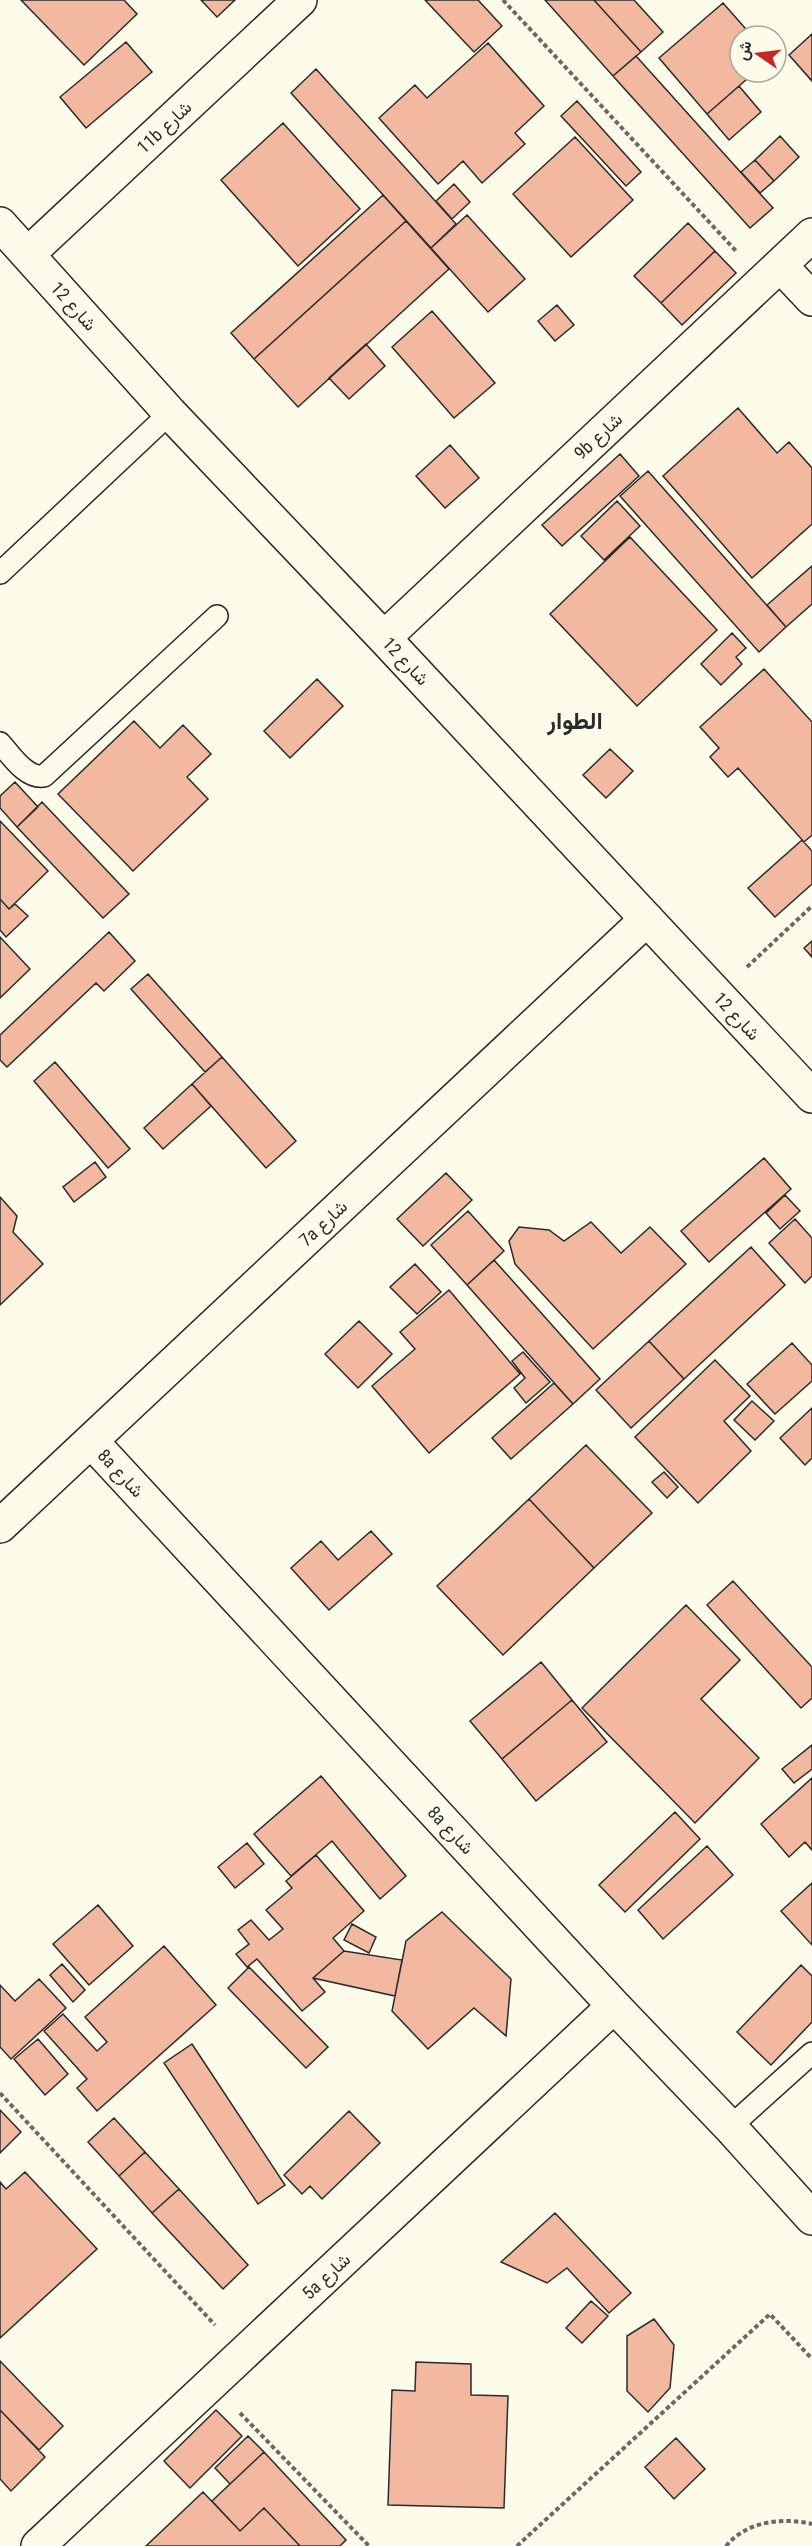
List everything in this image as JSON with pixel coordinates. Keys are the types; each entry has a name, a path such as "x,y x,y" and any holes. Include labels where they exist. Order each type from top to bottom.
{"street":[{"name":"11b شارع","path":"28,254 300,0"},
{"name":"شارع 12","path":"0,224 170,413 384,638 812,1096"},
{"name":"9b شارع","path":"384,638 812,235"},
{"path":"772,272 812,298"},
{"name":"7a شارع","path":"0,1526 647,919"},
{"name":"8a شارع","path":"92,1441 812,2218"},
{"name":"5a شارع","path":"38,2546 614,2006"}],"lane":[{"path":"0,573 170,413"},
{"path":"0,743 26,771 38,777 44,776 217,616"},
{"path":"730,2127 812,2052"}],"path":[{"path":"503,0 772,272"},
{"path":"717,995 812,906"},
{"path":"0,2093 242,2355"},
{"path":"518,2546 770,2314 812,2358"},
{"path":"212,2383 369,2546"},
{"path":"726,2546 749,2528 772,2521 795,2520 812,2524"}],"building":[{"path":"21,0 124,0 137,14 84,65"},
{"path":"201,0 235,0 217,17"},
{"path":"425,0 478,0 502,26 474,52"},
{"path":"545,0 594,0 641,52 613,76"},
{"path":"594,0 634,0 663,32 641,52"},
{"path":"723,3 741,24 728,24 728,84 741,84 707,114 659,58"},
{"path":"812,34 812,81 789,55"},
{"path":"126,42 152,72 86,128 60,97"},
{"path":"488,43 544,106 515,133 525,144 482,183 463,161 438,184 379,118 415,85 427,98"},
{"path":"636,56 773,208 750,228 613,76"},
{"path":"316,69 456,224 431,248 291,93"},
{"path":"739,86 761,112 729,140 707,114"},
{"path":"577,101 641,172 626,186 561,116"},
{"path":"283,123 360,209 298,266 221,180"},
{"path":"780,136 799,157 774,181 755,160"},
{"path":"575,137 633,200 571,257 513,194"},
{"path":"755,160 774,181 760,193 741,172"},
{"path":"454,184 470,202 452,219 436,201"},
{"path":"383,195 406,221 254,359 231,333"},
{"path":"467,215 525,279 488,312 431,248"},
{"path":"406,221 449,269 298,407 254,359"},
{"path":"688,223 715,251 661,303 634,276"},
{"path":"715,251 736,273 682,325 661,303"},
{"path":"557,305 574,325 555,341 538,321"},
{"path":"432,311 495,383 454,418 392,347"},
{"path":"366,344 385,366 349,399 329,378"},
{"path":"738,408 777,453 789,442 812,468 812,524 752,578 663,476"},
{"path":"450,445 479,478 445,508 416,476"},
{"path":"620,454 639,476 562,546 542,525"},
{"path":"648,471 786,627 759,652 620,496"},
{"path":"617,501 640,526 604,560 581,536"},
{"path":"630,537 717,630 637,706 550,614"},
{"path":"812,566 812,604 786,627 767,605"},
{"path":"732,633 746,648 736,657 742,664 721,685 701,664"},
{"path":"764,669 812,722 812,835 804,842 738,768 728,777 710,757 719,748 700,727"},
{"path":"317,679 343,706 290,758 264,731"},
{"path":"134,721 160,748 183,725 211,754 187,777 208,799 133,871 58,794"},
{"path":"610,749 633,771 606,798 583,775"},
{"path":"15,782 38,807 17,827 0,808 0,796"},
{"path":"42,802 129,894 103,918 17,827"},
{"path":"0,821 48,871 9,909 0,899"},
{"path":"802,840 812,851 812,884 775,917 748,888"},
{"path":"0,899 9,909 15,904 28,916 6,937 0,930"},
{"path":"109,932 135,961 104,991 96,983 7,1067 0,1060 0,1035"},
{"path":"0,937 30,969 0,998"},
{"path":"812,941 812,957 804,948"},
{"path":"148,974 222,1057 205,1072 131,989"},
{"path":"222,1057 296,1141 266,1168 192,1084"},
{"path":"55,1062 130,1149 108,1168 34,1081"},
{"path":"192,1084 211,1106 163,1149 144,1128"},
{"path":"764,1158 791,1189 709,1262 681,1231"},
{"path":"95,1162 106,1177 74,1202 63,1187"},
{"path":"446,1173 472,1200 423,1246 397,1219"},
{"path":"785,1195 800,1211 780,1229 766,1213"},
{"path":"0,1197 17,1216 13,1232 43,1264 0,1305"},
{"path":"468,1211 504,1251 467,1285 431,1245"},
{"path":"795,1219 812,1238 812,1276 805,1283 769,1243"},
{"path":"591,1222 621,1253 650,1227 686,1264 593,1349 515,1264 509,1241 519,1227 549,1230 564,1241"},
{"path":"751,1247 785,1285 684,1379 649,1341"},
{"path":"494,1260 600,1379 573,1404 467,1285"},
{"path":"415,1264 441,1292 417,1314 390,1287"},
{"path":"449,1290 520,1374 429,1453 372,1386 415,1349 400,1332"},
{"path":"359,1321 392,1354 358,1388 325,1354"},
{"path":"649,1341 684,1379 631,1428 596,1390"},
{"path":"792,1343 812,1365 812,1381 775,1414 747,1384"},
{"path":"523,1352 550,1382 526,1403 514,1388 525,1378 512,1361"},
{"path":"715,1360 750,1396 724,1421 751,1451 698,1503 635,1437"},
{"path":"554,1383 573,1404 511,1459 492,1438"},
{"path":"752,1401 774,1421 755,1440 734,1420"},
{"path":"812,1408 812,1458 805,1465 780,1438"},
{"path":"586,1445 652,1513 594,1568 529,1499"},
{"path":"664,1472 678,1487 667,1498 652,1482"},
{"path":"529,1499 594,1568 503,1655 437,1586"},
{"path":"371,1531 392,1554 329,1610 291,1568 321,1541 338,1560"},
{"path":"733,1581 812,1667 812,1698 801,1708 707,1605"},
{"path":"686,1605 740,1660 701,1699 759,1758 695,1823 582,1708"},
{"path":"541,1662 572,1700 502,1759 470,1721"},
{"path":"572,1700 607,1742 536,1801 502,1759"},
{"path":"812,1745 812,1769 794,1783 782,1769"},
{"path":"321,1776 406,1876 380,1899 332,1841 291,1876 254,1834"},
{"path":"812,1778 812,1850 805,1842 789,1857 761,1824"},
{"path":"675,1812 700,1839 625,1912 599,1885"},
{"path":"247,1843 264,1864 235,1888 218,1867"},
{"path":"707,1846 733,1875 663,1939 638,1910"},
{"path":"316,1855 364,1911 333,1938 344,1951 313,1978 325,1992 302,2011 257,1959 247,1967 236,1954 249,1944 238,1930 251,1920 269,1940 283,1929 266,1910 292,1888 286,1881"},
{"path":"812,1883 812,1945 781,1911"},
{"path":"98,1905 133,1946 89,1985 53,1944"},
{"path":"442,1912 511,1979 506,2036 474,2008 428,2049 392,2011 406,1941"},
{"path":"352,1924 376,1937 369,1953 344,1940"},
{"path":"164,1946 216,2005 97,2111 77,2088 87,2079 44,2031 63,2014 97,2051 107,2042 85,2017"},
{"path":"344,1951 402,1960 395,1996 313,1978"},
{"path":"62,1964 85,1990 73,2002 50,1975"},
{"path":"801,1965 812,1976 812,2022 771,2065 737,2032"},
{"path":"249,1967 328,2047 306,2068 228,1988"},
{"path":"39,1979 66,2008 11,2059 0,2047 0,1985 15,2001"},
{"path":"38,2039 68,2074 45,2095 14,2059"},
{"path":"192,2044 285,2185 258,2204 164,2063"},
{"path":"0,2110 21,2132 0,2153"},
{"path":"349,2111 380,2143 322,2199 310,2186 302,2194 284,2175"},
{"path":"114,2118 145,2152 119,2176 88,2142"},
{"path":"145,2152 179,2189 152,2213 119,2176"},
{"path":"25,2172 97,2249 0,2338 0,2182 6,2189"},
{"path":"179,2189 248,2265 223,2289 152,2213"},
{"path":"555,2213 631,2293 609,2313 567,2268 547,2283 501,2262"},
{"path":"591,2301 608,2316 582,2343 566,2328"},
{"path":"654,2319 674,2345 670,2388 648,2412 627,2391 627,2336"},
{"path":"0,2361 63,2426 39,2450 0,2410"},
{"path":"416,2362 471,2364 471,2395 508,2396 504,2508 388,2505 392,2390 415,2391"},
{"path":"0,2410 45,2457 11,2491 0,2479"},
{"path":"216,2410 242,2436 190,2488 164,2461"},
{"path":"248,2436 264,2452 230,2484 215,2468"},
{"path":"676,2438 705,2469 674,2499 645,2467"},
{"path":"264,2452 346,2540 340,2546 300,2546 264,2508 240,2531 212,2501"},
{"path":"203,2492 240,2531 264,2508 300,2546 146,2546"}],"district":[{"name":"الطوار","path":"575,721"}]}
